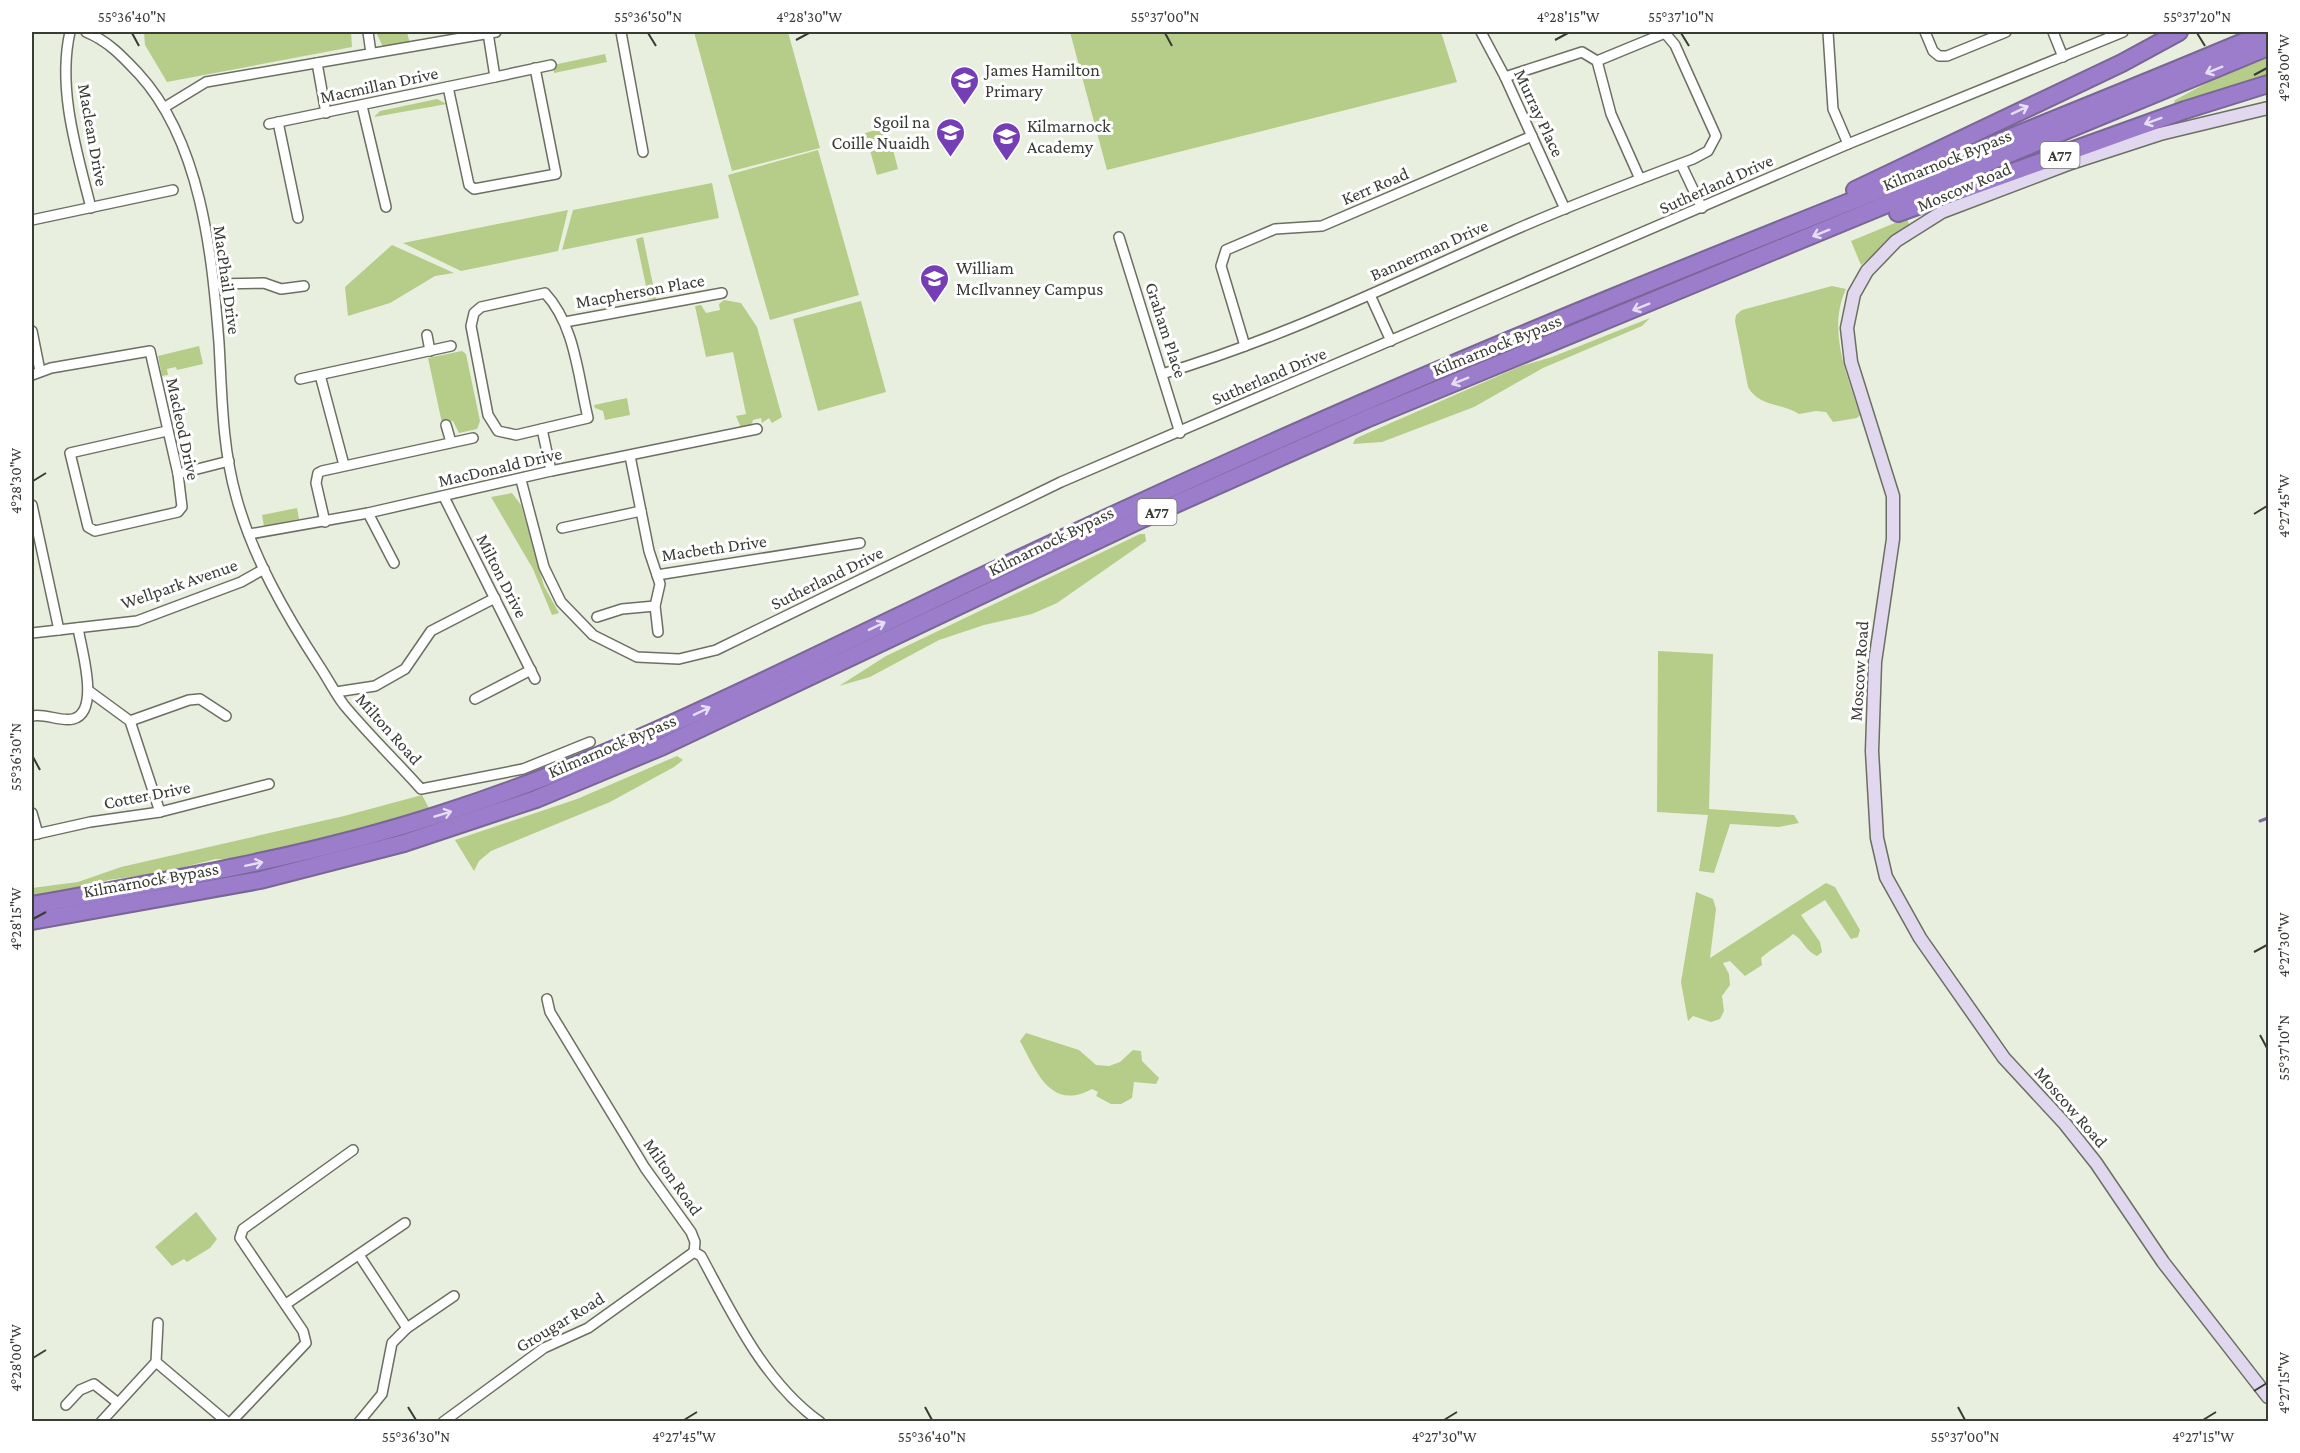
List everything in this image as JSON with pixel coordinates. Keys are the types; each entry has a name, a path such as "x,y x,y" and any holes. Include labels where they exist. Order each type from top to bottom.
{"highway":[{"name":"A77","path":"1820,214 1848,193 2122,63 2179,32"},
{"name":"Kilmarnock Bypass","path":"32,905 256,864 397,828 529,783 660,731 1137,504 1361,403 1628,291 2267,32"},
{"name":"Kilmarnock Bypass","path":"32,921 260,880 404,843 536,799 663,746 1142,519 1356,424 2268,47"},
{"name":"A77","path":"1851,221 1888,216 2185,110 2268,84"}],"street":[{"name":"Maclean Drive","path":"70,32 66,75 77,152 91,208"},
{"name":"MacPhail Drive","path":"86,32 116,49 165,107 183,144 194,179 214,284 224,429 229,461 236,496 264,569"},
{"path":"368,32 371,53"},
{"path":"165,107 206,82 492,32 495,77"},
{"path":"621,32 643,152"},
{"name":"Murray Place","path":"1481,32 1505,77 1565,209"},
{"path":"1828,32 1833,109 1848,144"},
{"path":"1925,32 1933,51 1939,56 1947,56 2006,32"},
{"path":"2053,32 2063,57"},
{"name":"Sutherland Drive","path":"521,480 544,567 561,602 593,635 637,657 679,658 716,650 1061,482 1180,433 1848,144 2123,32"},
{"name":"Bannerman Drive","path":"1162,374 1215,358 1370,295 1565,209 1681,164 1708,151 1716,136 1675,45 1665,33 1597,61"},
{"path":"1505,77 1582,52 1597,61 1611,114 1640,179"},
{"path":"317,63 326,113"},
{"name":"Macmillan Drive","path":"298,218 274,123 551,64"},
{"path":"448,87 469,185 474,189 556,174 535,68"},
{"path":"362,106 386,207"},
{"name":"Moscow Road","path":"2268,108 2135,142 2052,170 1942,212 1896,241 1867,271 1854,294 1847,328 1851,362 1893,496 1893,539 1875,662 1872,751 1877,838 1886,877 1914,930 2004,1058 2066,1124 2096,1163 2163,1262 2268,1397"},
{"name":"Kerr Road","path":"1245,346 1221,266 1226,250 1275,229 1322,226 1533,136"},
{"path":"1681,164 1702,208"},
{"path":"32,220 173,190"},
{"name":"Graham Place","path":"1119,237 1180,433"},
{"path":"214,284 264,283 281,289 304,286"},
{"path":"545,293 560,309 565,322 588,418 516,435 498,431 488,415 471,326 474,313 481,307 545,293"},
{"name":"Macpherson Place","path":"565,322 722,293"},
{"path":"1370,295 1391,341"},
{"path":"32,331 36,373"},
{"path":"427,335 430,351"},
{"path":"300,379 451,346"},
{"name":"Macleod Drive","path":"36,373 150,351 178,474 182,507 178,512 95,531 88,527 70,453 167,431"},
{"path":"320,375 344,465"},
{"path":"446,425 451,442"},
{"path":"542,429 551,471"},
{"name":"MacDonald Drive","path":"250,534 325,522 521,480 551,471 757,429"},
{"path":"325,522 316,478 318,473 327,468 472,438"},
{"name":"Macbeth Drive","path":"630,456 657,575 860,543"},
{"path":"178,474 229,461"},
{"name":"Milton Drive","path":"444,497 533,674 475,699"},
{"path":"32,505 59,630"},
{"path":"562,528 641,511"},
{"path":"368,513 394,563"},
{"name":"Wellpark Avenue","path":"32,633 137,621 242,582 264,569"},
{"name":"Milton Road","path":"264,569 305,644 343,704 421,789 523,769 590,742"},
{"path":"657,575 660,584 655,606 658,632"},
{"path":"336,692 375,686 405,669 431,631 495,598"},
{"path":"597,617 622,609 655,606"},
{"path":"32,716 74,718 82,713 88,704 89,691 78,628"},
{"path":"89,691 130,721 160,812"},
{"path":"130,721 189,700 200,699 226,716"},
{"name":"Cotter Drive","path":"35,835 90,822 160,812 269,784"},
{"path":"32,813 35,835"},
{"name":"Milton Road","path":"548,999 550,1012 639,1159 691,1232 695,1242 694,1252 701,1256 760,1358 795,1401 820,1422"},
{"path":"156,1362 229,1422 306,1343 303,1331 240,1238 243,1229 353,1150"},
{"path":"286,1304 405,1223"},
{"name":"Grougar Road","path":"443,1422 544,1348 588,1328 694,1252"},
{"path":"359,1255 407,1328"},
{"path":"359,1422 382,1394 392,1344 407,1328 454,1296"},
{"path":"102,1422 156,1362 158,1323"},
{"path":"66,1406 80,1390 94,1384 118,1403"}],"green space":[{"path":"144,32 351,32 352,47 167,82 145,45"},
{"path":"376,32 407,32 410,44 383,47"},
{"path":"694,32 788,32 820,148 732,171"},
{"path":"1070,32 1441,32 1457,82 1107,170"},
{"path":"605,54 607,62 554,73 553,65"},
{"path":"2268,58 2268,76 2174,104 2175,100 2214,79"},
{"path":"437,99 447,104 374,117 380,111"},
{"path":"887,127 898,169 877,175 865,133"},
{"path":"818,150 859,295 770,320 728,175"},
{"path":"712,183 719,218 562,250 573,210"},
{"path":"568,210 558,251 461,271 403,243"},
{"path":"1907,218 1909,224 1905,230 1861,265 1851,241"},
{"path":"643,237 656,299 649,300 636,239"},
{"path":"392,245 454,273 435,276 390,303 348,316 345,287"},
{"path":"1832,286 1846,289 1838,320 1839,336 1845,368 1860,415 1857,418 1833,422 1826,412 1799,414 1764,401 1753,393 1748,387 1735,321 1736,315 1742,310"},
{"path":"724,300 741,303 757,327 782,417 772,423 769,418 762,423 761,418 753,420 751,427 742,430 736,416 746,414 733,352 706,357 695,306 701,305 706,313 720,310 719,304"},
{"path":"861,301 886,392 818,411 793,319"},
{"path":"1650,318 1642,326 1543,368 1474,407 1382,442 1353,444 1355,439 1361,436 1521,366 1552,357"},
{"path":"199,346 203,364 177,370 176,367 167,369 168,375 162,376 158,356"},
{"path":"462,351 466,354 480,421 477,429 459,433 453,421 442,423 428,358"},
{"path":"627,398 630,415 605,420 603,411 595,408 594,405"},
{"path":"512,493 521,505 544,586 559,613 552,615 533,569 491,497"},
{"path":"297,508 299,519 264,526 262,515"},
{"path":"1140,534 1145,534 1146,541 1057,603 1032,614 984,625 939,640 870,677 839,686 886,656"},
{"path":"1658,651 1713,654 1709,809 1794,815 1799,823 1779,827 1730,824 1714,873 1699,871 1708,815 1657,812"},
{"path":"677,756 683,760 674,767 610,802 491,851 479,861 474,871 455,840 577,799"},
{"path":"422,795 431,812 250,861 216,859 160,873 108,880 73,892 32,901 32,888 78,882 121,867 344,816"},
{"path":"1826,883 1835,887 1860,930 1858,937 1851,939 1825,900 1801,915 1820,942 1822,952 1817,956 1813,954 1793,934 1761,958 1762,965 1745,976 1730,961 1723,963 1729,974 1730,985 1722,996 1724,1011 1720,1019 1711,1022 1693,1016 1688,1021 1681,982 1696,892 1713,899 1716,909 1710,958"},
{"path":"1026,1033 1079,1050 1096,1065 1109,1066 1120,1062 1133,1050 1141,1051 1142,1061 1159,1078 1156,1084 1134,1082 1132,1098 1121,1104 1111,1104 1096,1096 1098,1092 1092,1089 1078,1095 1055,1092 1039,1075 1020,1041"},
{"path":"196,1212 217,1239 210,1248 187,1262 184,1259 172,1266 155,1247"}],"waterway":[{"path":"2260,821 2268,818"}],"place":[{"name":"James Hamilton Primary","path":"964,106"},
{"name":"Sgoil na Coille Nuaidh","path":"951,158"},
{"name":"Kilmarnock Academy","path":"1006,162"},
{"name":"William McIlvanney Campus","path":"935,304"}]}
